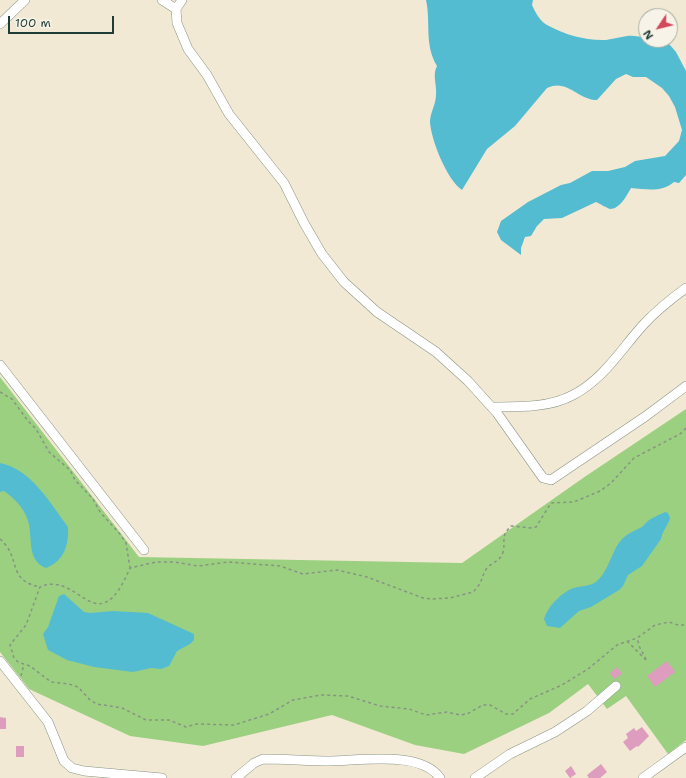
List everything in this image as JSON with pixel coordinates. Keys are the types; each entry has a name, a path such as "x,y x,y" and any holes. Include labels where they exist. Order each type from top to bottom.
{"street":[{"path":"0,24 25,0"},
{"path":"162,0 176,9"},
{"path":"182,0 176,9 177,23 188,49 207,75 229,114 284,183 315,242 344,282 377,312 436,352 468,380 492,407 543,478 551,480 646,416 686,386"},
{"path":"492,407 521,407 542,404 572,396 599,377 644,324 670,299 686,288"},
{"path":"0,365 144,550"},
{"path":"0,661 48,722 64,761 72,768 84,771 162,778"},
{"path":"475,778 510,754 555,732 587,710 616,686"},
{"path":"643,778 686,747"},
{"path":"236,778 254,763 263,759 332,761 386,758 429,767 440,778"}],"path":[{"path":"0,392 12,399 28,421 36,429 49,452 70,470 75,480 93,499 100,512 120,534 126,543 130,568 110,601 103,603 87,601 64,585 55,583 40,587 23,581 18,573 10,550 0,539"},
{"path":"130,568 156,562 174,562 198,566 228,562 244,563 280,566 303,574 326,571 350,572 423,598 432,599 474,592 482,581 487,567 500,559 503,553 503,538 511,526 536,527 551,503 574,502 600,491 611,483 634,458 680,434 686,428"},
{"path":"40,587 26,625 10,645 14,658 30,666 51,682 70,684 78,687 90,700 97,704 106,707 122,708 146,720 170,720 186,727 197,724 234,725 270,714 293,700 321,695 348,696 380,706 409,709 426,715 448,712 460,715 467,714 483,705 490,705 506,714 513,714 530,699 550,691 588,669 617,645 637,638 649,628 662,622 686,625"},
{"path":"627,641 647,661 637,638"}],"green space":[{"path":"0,377 139,557 462,563 583,478 686,409 686,740 668,754 626,696 607,709 588,684 549,713 464,754 415,745 332,715 203,746 130,736 29,689 0,652"}],"water":[{"path":"426,0 533,0 533,8 546,25 569,35 599,40 629,36 638,37 638,48 673,48 686,71 686,175 679,183 674,182 664,188 631,188 623,201 614,208 610,209 596,202 562,218 544,219 537,226 531,236 525,237 521,248 521,255 501,240 497,232 501,221 528,202 561,185 570,183 592,171 608,171 625,167 635,161 665,156 679,141 682,130 675,107 669,96 662,88 646,77 633,77 626,74 616,79 597,100 584,97 567,87 554,86 547,88 515,126 487,149 462,190 456,185 446,169 433,139 431,130 430,119 436,98 435,73 437,66 430,50"},
{"path":"0,463 21,472 31,480 47,498 68,527 68,540 64,552 57,561 46,568 39,564 35,559 31,546 29,525 23,510 8,494 4,491 0,492"},
{"path":"665,512 668,513 670,518 661,539 642,566 628,575 623,586 619,590 591,607 579,611 560,628 547,626 544,619 545,615 557,599 572,588 590,585 597,581 605,571 615,549 622,539 642,527 650,519"},
{"path":"64,594 84,612 90,613 113,611 148,613 194,634 194,640 177,651 169,666 161,669 151,668 133,672 94,667 67,660 48,650 43,634 48,627 59,596"}],"building":[{"path":"667,661 675,672 655,687 647,676"},
{"path":"617,667 622,674 614,679 610,673"},
{"path":"0,717 6,718 6,729 0,729"},
{"path":"642,727 649,736 638,747 637,746 630,751 623,742 628,738 626,734 634,728 636,731"},
{"path":"16,746 24,746 24,757 16,757"},
{"path":"601,764 607,772 600,778 589,778 587,775"},
{"path":"571,766 576,774 570,778 565,771"}]}
